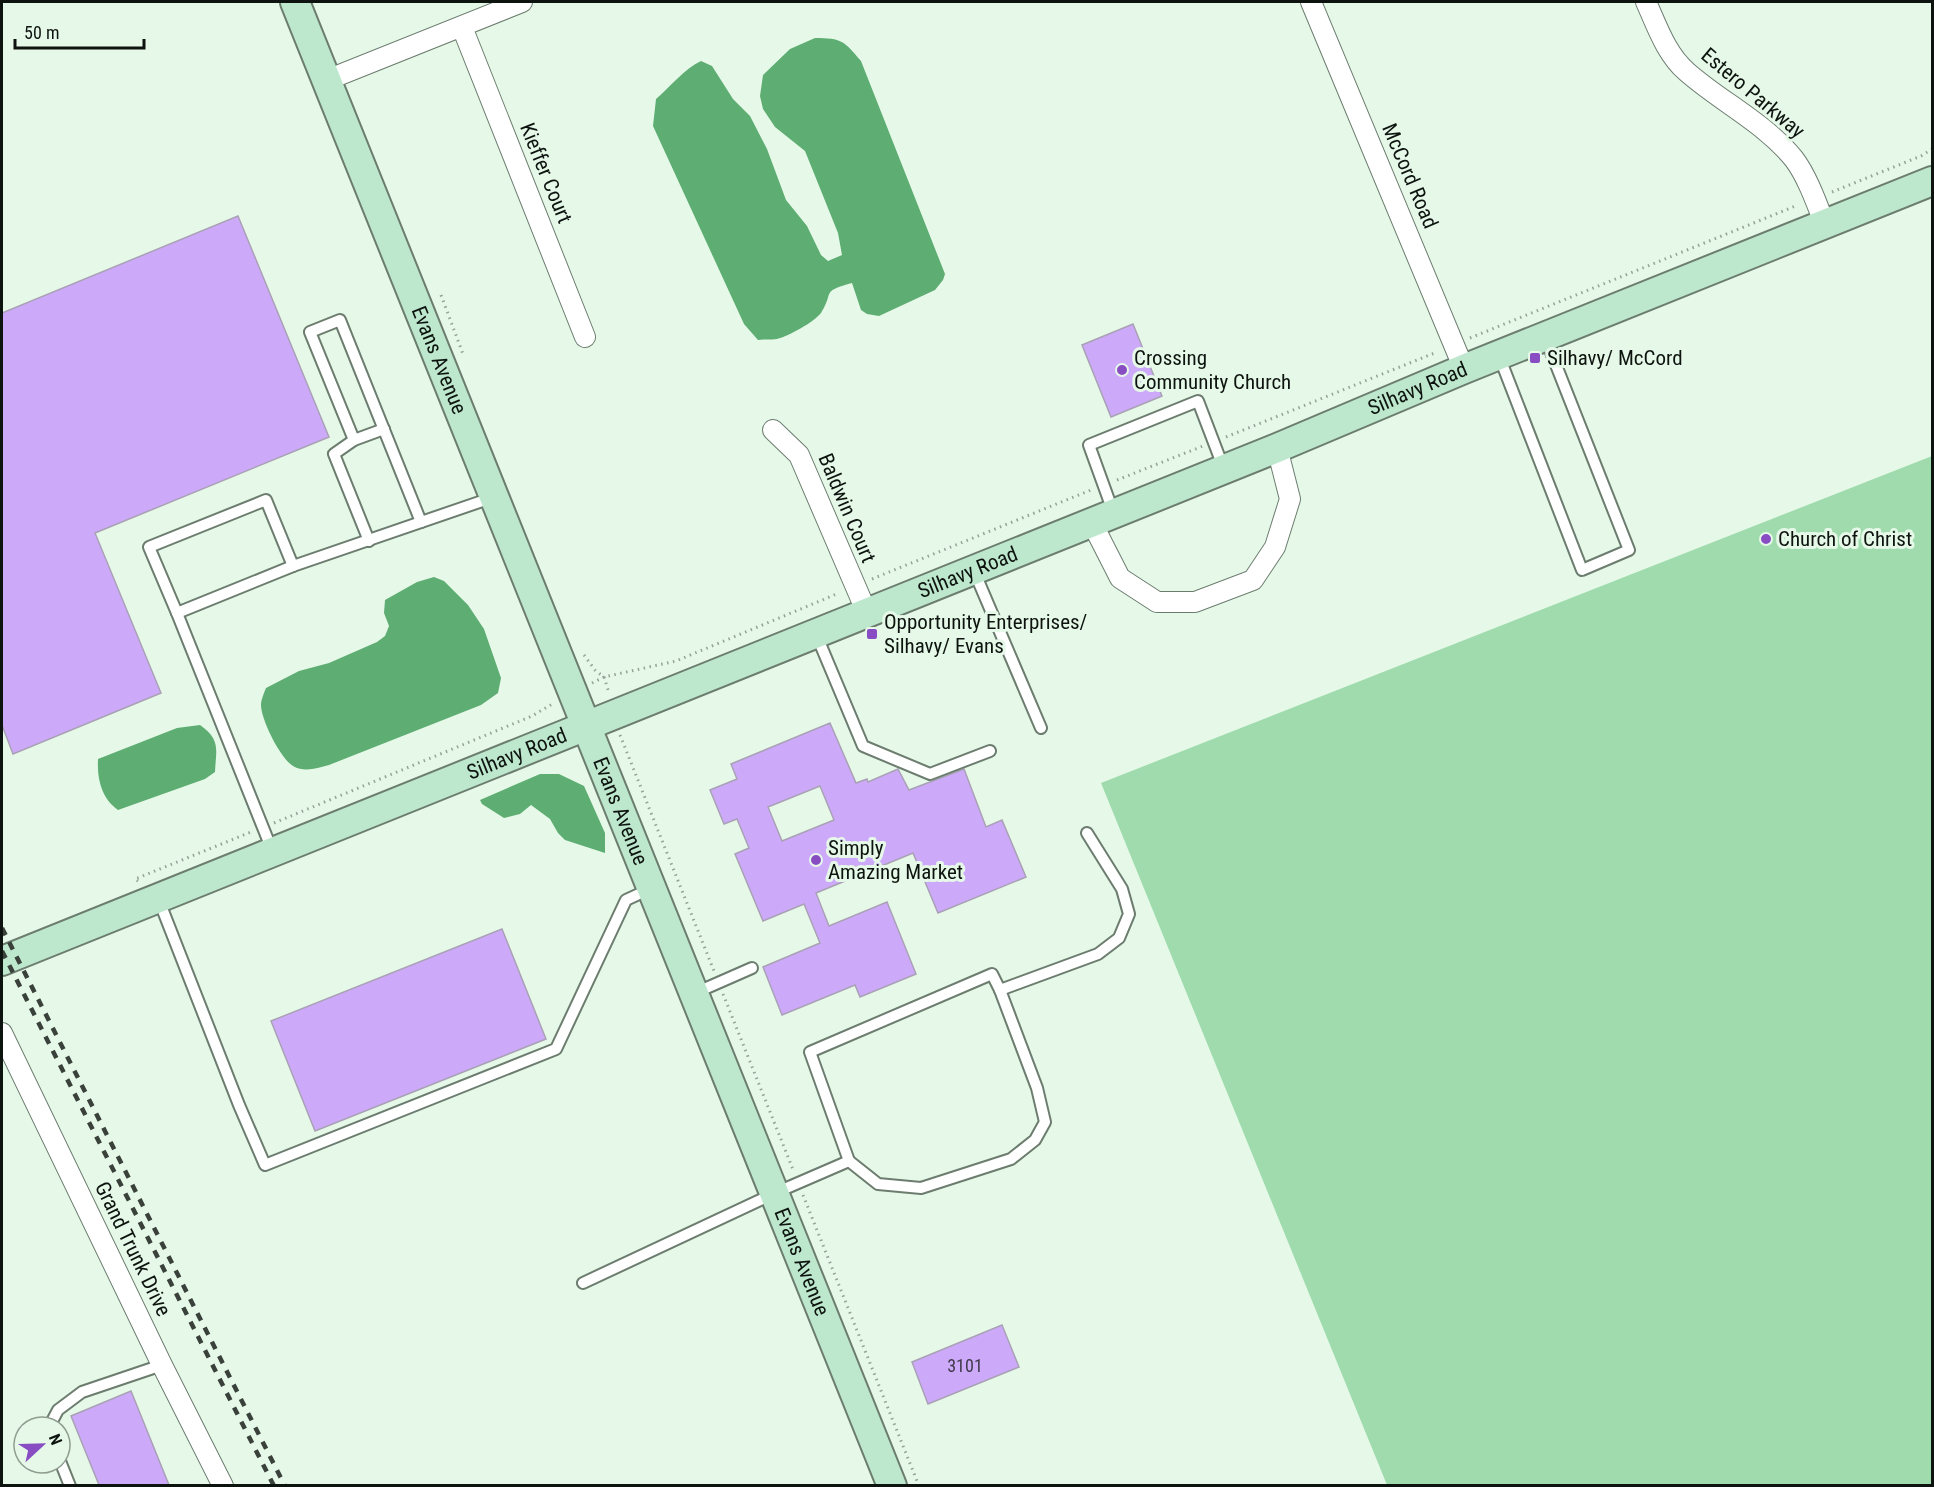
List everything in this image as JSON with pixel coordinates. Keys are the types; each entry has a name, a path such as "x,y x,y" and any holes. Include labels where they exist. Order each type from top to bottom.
{"street":[{"name":"Evans Avenue","path":"295,2 652,888 707,988 787,1188 892,1485"},
{"path":"327,80 522,2"},
{"name":"McCord Road","path":"1311,2 1459,357"},
{"name":"Estero Parkway","path":"1646,2 1667,48 1686,71 1764,131 1794,159 1815,199 1825,225"},
{"name":"Kieffer Court","path":"462,27 585,338"},
{"name":"Silhavy Road","path":"2,961 158,898 268,839 587,727 1224,470 1277,448 1459,357 1498,355 1932,181"},
{"name":"Baldwin Court","path":"773,429 799,455 867,613"},
{"path":"1103,518 1120,578 1157,602 1195,602 1253,580 1275,547 1290,499 1277,448"},
{"name":"Grand Trunk Drive","path":"2,1033 162,1365 223,1485"}],"lane":[{"path":"354,440 310,332 340,320 421,522"},
{"path":"1498,355 1582,570 1629,550 1545,337"},
{"path":"1103,518 1103,486 1089,445 1198,401 1224,470"},
{"path":"369,541 334,454 354,440 384,429"},
{"path":"177,613 293,566 494,497"},
{"path":"268,839 149,547 266,500 293,566"},
{"path":"974,570 1041,728"},
{"path":"816,634 863,746 930,774 990,751"},
{"path":"1000,990 1098,954 1119,938 1129,914 1122,889 1087,833"},
{"path":"158,898 239,1105 265,1165 556,1049 626,900 652,888"},
{"path":"707,988 752,968"},
{"path":"992,974 1000,990 1037,1088 1045,1122 1035,1140 1011,1159 921,1188 878,1184 849,1161 810,1052 992,974"},
{"path":"583,1283 849,1161"},
{"path":"55,1415 58,1410 82,1392 162,1365"}],"path":[{"path":"158,898 135,879 268,839 532,716 604,677 676,661 855,586 1213,442 1459,357 1815,199 1921,156 1932,149"},
{"path":"441,294 464,357"},
{"path":"581,652 595,670 604,677 622,742 707,988 787,1188 919,1485"}],"shaded area":[{"path":"815,38 842,42 861,61 945,274 935,290 879,316 867,314 861,310 852,283 836,288 830,293 818,317 788,335 777,339 758,340 744,324 653,126 656,99 695,64 701,61 712,66 733,99 750,116 767,149 786,200 807,226 821,255 828,261 842,255 838,233 805,151 775,127 763,109 760,96 763,75 790,49"},
{"path":"1932,456 1932,1485 1387,1485 1101,783"},
{"path":"434,577 444,581 468,605 484,629 501,678 498,693 481,705 329,765 306,770 293,766 283,756 264,720 261,705 266,688 299,671 329,663 377,642 385,636 389,626 384,613 385,600 417,582"},
{"path":"200,725 211,735 216,745 215,772 205,779 118,810 112,805 101,787 98,759 177,728"},
{"path":"540,774 559,774 584,786 605,833 605,853 565,840 550,819 531,805 520,814 504,818 482,804 480,800"}],"building":[{"path":"238,216 329,437 95,533 161,693 13,754 2,725 2,313"},
{"name":"Crossing Community Church","path":"1133,324 1162,396 1111,417 1082,345"},
{"path":"830,723 856,783 867,779 868,782 898,769 909,790 964,769 986,827 1002,820 1026,877 938,913 913,853 816,893 829,926 887,902 916,974 860,997 855,985 782,1015 763,967 820,943 804,904 763,921 735,854 749,848 737,819 724,824 710,790 737,779 731,764","holes":["820,786 834,820 782,841 768,807"]},
{"path":"502,929 546,1039 315,1131 271,1021"},
{"path":"1002,1325 1019,1367 928,1404 912,1362"},
{"path":"131,1391 169,1485 99,1485 72,1416"}],"railway":[{"path":"2,928 285,1486"},
{"path":"2,951 274,1486"}],"place":[{"name":"Silhavy/ McCord","path":"1535,358"},
{"name":"Crossing Community Church","path":"1122,370"},
{"name":"Church of Christ","path":"1766,539"},
{"name":"Opportunity Enterprises/ Silhavy/ Evans","path":"872,634"},
{"name":"Simply Amazing Market","path":"816,860"}]}
